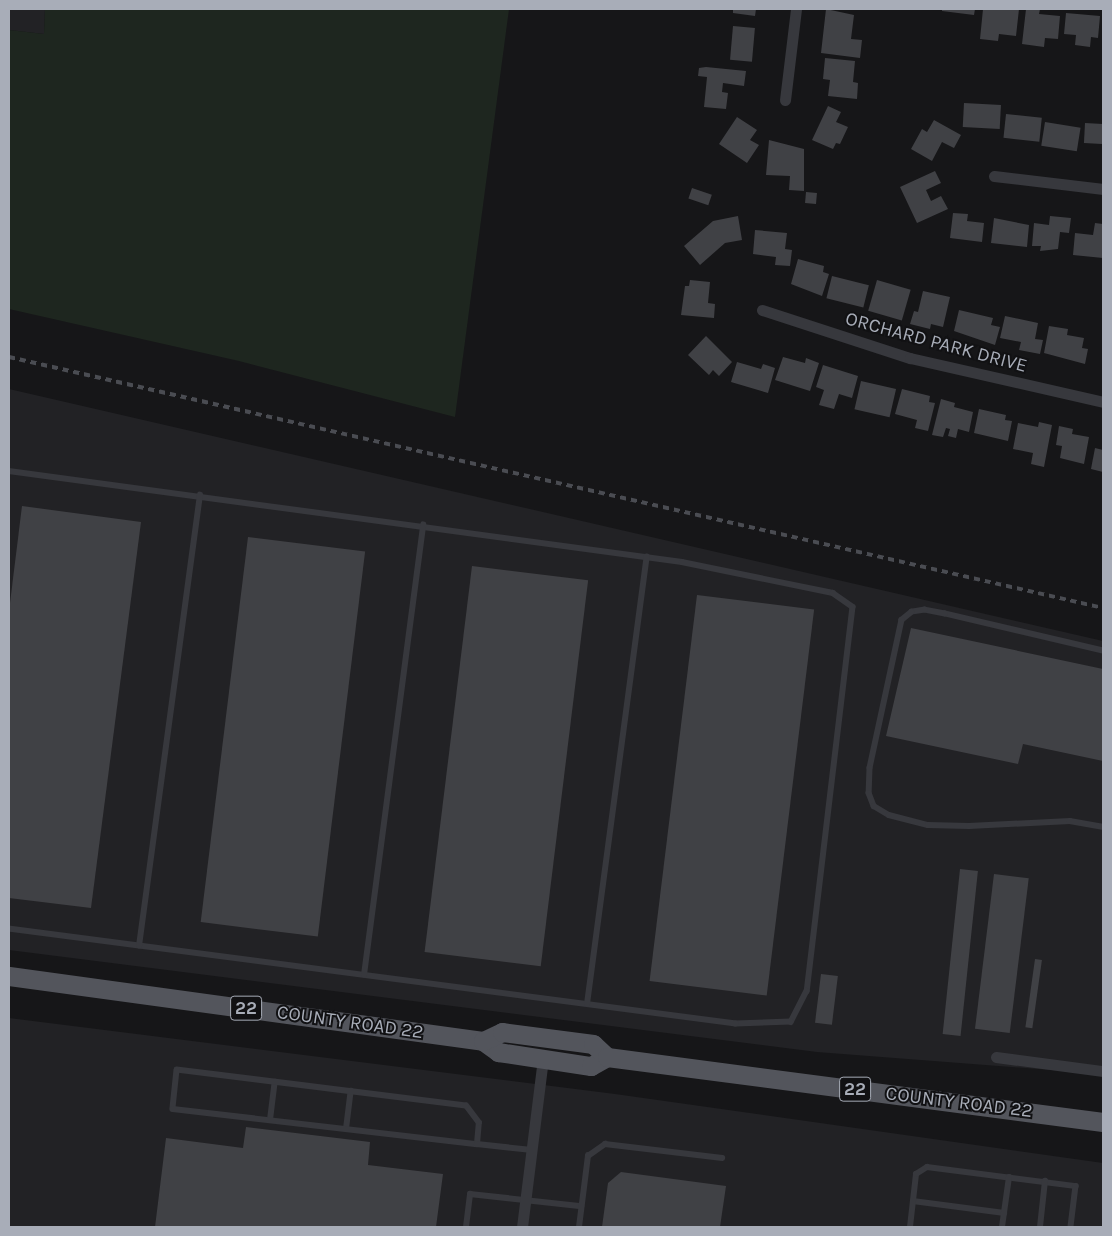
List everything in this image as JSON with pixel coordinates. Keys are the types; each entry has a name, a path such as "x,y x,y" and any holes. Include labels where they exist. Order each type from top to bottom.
{"main road":[{"name":"COUNTY ROAD 22","path":"9,976 483,1041 498,1052 591,1066 607,1057"},
{"name":"COUNTY ROAD 22","path":"483,1041 502,1032 593,1044 607,1057 1103,1122"}],"street":[{"path":"785,100 796,9"},
{"path":"994,176 1103,189"},
{"name":"ORCHARD PARK DRIVE","path":"762,310 910,358 1103,402"},
{"path":"996,1057 1103,1071"},
{"path":"522,1227 543,1059"}],"lane":[{"path":"9,470 647,557 833,593 853,607 808,991 791,1022 736,1024 9,929"},
{"path":"139,946 200,495"},
{"path":"364,975 423,525"},
{"path":"587,1004 647,557"},
{"path":"1103,651 939,612 912,612 902,620 870,768 869,792 874,806 889,815 928,825 969,826 1070,822 1103,827"},
{"path":"477,1144 479,1123 466,1106 177,1070 173,1108 346,1129 477,1144 532,1150"},
{"path":"270,1120 275,1082"},
{"path":"346,1129 351,1091"},
{"path":"578,1227 588,1156 605,1144 722,1158"},
{"path":"910,1227 916,1174 927,1167 1076,1186 1071,1227"},
{"path":"1002,1227 1009,1177"},
{"path":"1040,1227 1045,1182"},
{"path":"466,1227 470,1194 581,1206"},
{"path":"913,1201 1004,1213"}],"shaded area":[{"path":"9,9 45,9 44,34 9,30"},
{"path":"45,9 509,9 455,417 239,361 9,309 9,30 44,34"},
{"path":"9,389 1103,641 1103,1074 817,1052 9,950"},
{"path":"9,1018 615,1094 1103,1163 1103,1227 9,1227"}],"building":[{"path":"733,9 756,9 755,16 733,13"},
{"path":"826,9 854,15 851,39 862,40 860,58 821,53"},
{"path":"942,9 975,9 974,15 942,11"},
{"path":"983,9 1019,9 1016,36 999,34 998,41 980,39"},
{"path":"1026,9 1040,9 1039,14 1060,16 1058,39 1045,38 1044,47 1022,44"},
{"path":"1066,13 1100,16 1098,38 1091,37 1090,47 1075,45 1076,35 1064,34"},
{"path":"733,26 755,28 752,62 730,60"},
{"path":"825,58 855,61 853,82 858,83 857,99 828,96 830,80 823,79"},
{"path":"699,68 746,71 744,86 723,83 722,92 728,93 726,109 704,107 707,77 698,76"},
{"path":"964,103 1001,105 1000,129 963,127"},
{"path":"828,106 841,112 836,122 848,127 840,144 836,143 833,149 812,140"},
{"path":"1006,114 1042,118 1039,142 1003,138"},
{"path":"737,117 757,130 750,140 759,145 747,163 719,144"},
{"path":"934,120 961,135 954,148 942,142 932,161 911,149 922,129 927,132"},
{"path":"1045,122 1081,128 1077,151 1041,146"},
{"path":"1085,123 1103,124 1102,144 1084,143"},
{"path":"769,140 804,149 804,191 789,190 790,176 766,175"},
{"path":"935,171 941,183 926,190 931,201 941,196 948,209 917,223 900,187"},
{"path":"692,188 712,195 708,205 688,198"},
{"path":"806,192 817,193 816,204 805,203"},
{"path":"953,213 968,214 967,221 984,223 982,242 950,238"},
{"path":"738,216 742,240 725,243 700,265 684,246 713,221"},
{"path":"1050,216 1071,218 1069,233 1060,232 1058,249 1040,251 1041,246 1032,246 1034,223 1049,225"},
{"path":"994,218 1029,225 1027,247 991,243"},
{"path":"1095,223 1103,224 1103,258 1073,255 1075,233 1093,235"},
{"path":"755,230 787,233 785,249 792,250 790,266 775,265 776,257 753,254"},
{"path":"798,259 824,266 823,272 829,274 822,296 791,284"},
{"path":"832,276 869,285 863,308 826,298"},
{"path":"690,280 710,282 708,303 715,304 714,318 681,315 685,286 689,286"},
{"path":"877,280 911,290 902,320 868,311"},
{"path":"923,291 950,297 943,327 931,324 930,329 910,324 914,311 918,312"},
{"path":"959,310 993,318 991,325 1000,327 995,345 954,331"},
{"path":"1005,316 1038,323 1035,339 1043,340 1040,354 1019,350 1021,342 1000,338"},
{"path":"1049,326 1068,329 1067,335 1084,338 1082,348 1088,349 1085,364 1044,353"},
{"path":"706,336 732,362 719,376 713,370 709,375 688,355"},
{"path":"783,357 805,363 806,358 819,363 810,391 775,380"},
{"path":"737,362 761,369 763,364 775,368 768,393 731,382"},
{"path":"823,365 858,376 852,398 839,394 834,409 819,405 824,390 816,387"},
{"path":"861,381 896,389 890,417 854,409"},
{"path":"902,389 930,396 929,402 935,403 928,431 915,428 917,420 895,414"},
{"path":"941,399 955,403 954,407 973,412 969,432 958,429 956,438 948,436 950,429 946,428 943,437 932,435"},
{"path":"979,409 1006,415 1005,420 1012,421 1008,441 974,433"},
{"path":"1039,422 1052,425 1044,467 1031,464 1033,453 1013,449 1018,423 1038,427"},
{"path":"1059,426 1073,429 1072,434 1089,437 1084,464 1060,458 1062,446 1056,445"},
{"path":"1095,448 1103,450 1103,472 1091,469"},
{"path":"22,506 141,522 91,908 9,898 9,611"},
{"path":"248,537 365,551 318,936 201,922"},
{"path":"472,566 588,580 541,966 425,952"},
{"path":"697,595 814,609 767,995 650,981"},
{"path":"911,628 1103,669 1103,761 1023,744 1018,764 886,736"},
{"path":"960,869 978,871 961,1036 943,1034"},
{"path":"994,874 1029,878 1010,1033 975,1029"},
{"path":"1035,959 1042,960 1032,1028 1025,1027"},
{"path":"821,974 838,976 832,1025 815,1023"},
{"path":"246,1127 370,1142 368,1165 443,1174 436,1227 155,1227 166,1138 243,1148"},
{"path":"621,1172 726,1186 720,1227 602,1227 608,1183"}],"railway":[{"path":"9,357 1103,608"}]}
